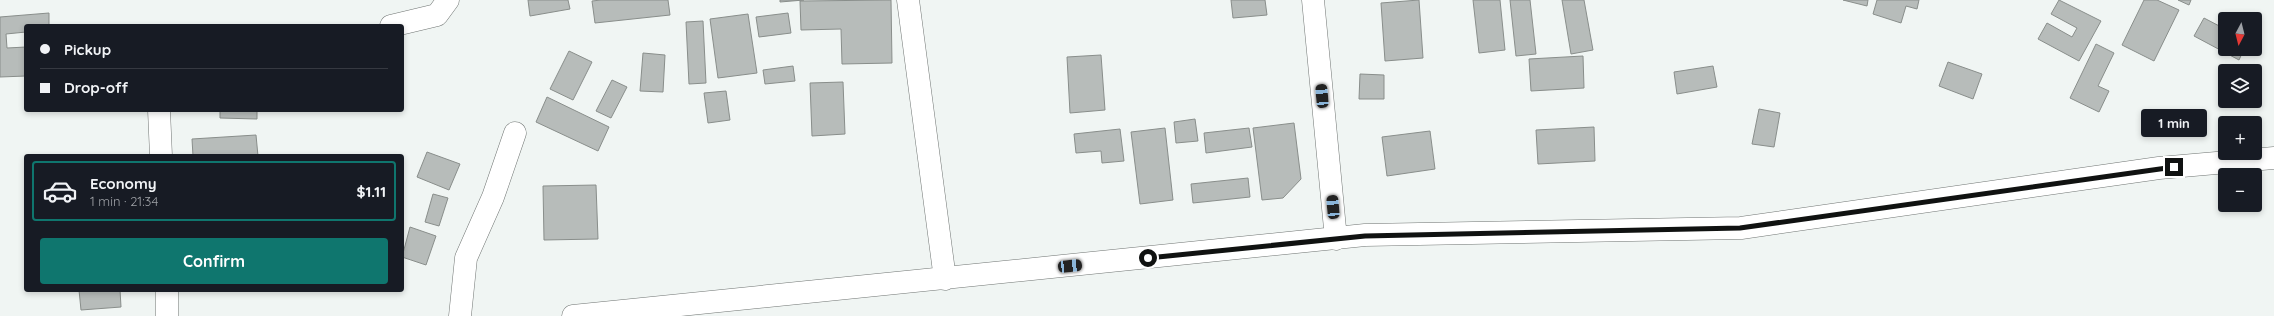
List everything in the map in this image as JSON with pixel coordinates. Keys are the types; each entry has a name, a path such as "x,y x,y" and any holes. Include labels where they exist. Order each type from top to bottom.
{"street":[{"path":"399,24 437,15 448,0"},
{"path":"908,0 946,279"},
{"path":"1313,0 1336,239"},
{"path":"159,112 161,154"},
{"path":"460,316 466,258 493,197 516,133"},
{"path":"573,316 1365,236 1740,228 2159,168 2274,158"},
{"path":"167,292 167,316"}],"building":[{"path":"528,0 568,0 570,9 530,16"},
{"path":"668,0 670,15 595,23 592,1"},
{"path":"780,0 804,0 780,2"},
{"path":"891,0 892,63 842,64 841,29 801,30 800,1"},
{"path":"1231,0 1265,0 1267,15 1233,18"},
{"path":"1419,0 1423,58 1385,61 1381,3"},
{"path":"1473,0 1500,0 1505,50 1479,53"},
{"path":"1510,0 1530,0 1536,54 1516,56"},
{"path":"1562,0 1584,0 1593,50 1571,54"},
{"path":"1843,0 1868,0 1867,6"},
{"path":"1877,0 1919,0 1917,9 1906,6 1901,23 1873,14"},
{"path":"2059,0 2101,21 2079,61 2038,39 2047,23 2072,37 2077,28 2051,14"},
{"path":"2144,0 2157,0 2179,10 2154,61 2122,45"},
{"path":"2178,0 2191,0 2189,5"},
{"path":"49,13 49,24 24,24 24,32 6,34 7,48 24,47 24,76 0,77 0,17"},
{"path":"788,13 791,33 759,37 756,17"},
{"path":"748,14 757,73 718,78 710,19"},
{"path":"2204,18 2218,25 2218,49 2194,36"},
{"path":"703,21 706,83 689,84 686,22"},
{"path":"2096,44 2114,53 2098,86 2109,91 2099,112 2070,98"},
{"path":"569,51 592,62 573,100 550,89"},
{"path":"643,53 665,55 663,92 640,91"},
{"path":"1101,55 1105,110 1070,113 1067,57"},
{"path":"1583,56 1584,88 1531,91 1529,59"},
{"path":"2232,56 2241,56 2239,60"},
{"path":"1948,62 1982,74 1973,99 1939,86"},
{"path":"793,66 795,81 765,84 763,70"},
{"path":"1713,66 1717,87 1677,94 1674,72"},
{"path":"1360,74 1384,75 1384,99 1359,99"},
{"path":"612,80 627,87 611,118 596,111"},
{"path":"843,82 845,134 812,136 810,83"},
{"path":"726,91 730,120 708,123 704,93"},
{"path":"547,97 609,127 598,151 536,122"},
{"path":"1759,109 1780,113 1774,147 1752,144"},
{"path":"220,112 257,112 257,119 220,118"},
{"path":"1195,119 1198,141 1176,143 1174,122"},
{"path":"1294,123 1301,179 1283,198 1262,200 1253,128"},
{"path":"1594,127 1595,161 1538,164 1536,130"},
{"path":"1165,128 1173,200 1140,204 1131,132"},
{"path":"1249,128 1252,147 1206,153 1204,133"},
{"path":"1120,129 1124,161 1102,163 1101,151 1076,153 1074,134"},
{"path":"1430,131 1435,169 1387,176 1382,137"},
{"path":"256,135 258,154 193,154 192,139"},
{"path":"427,152 460,164 449,190 417,177"},
{"path":"1248,178 1250,197 1193,203 1191,184"},
{"path":"596,185 598,239 544,240 543,186"},
{"path":"433,194 448,198 439,226 425,222"},
{"path":"410,227 436,236 426,265 404,258 404,250"},
{"path":"79,292 120,292 121,307 81,310"}],"route":[{"path":"1148,258 1365,236 1740,228 2144,170 2174,167"}]}
